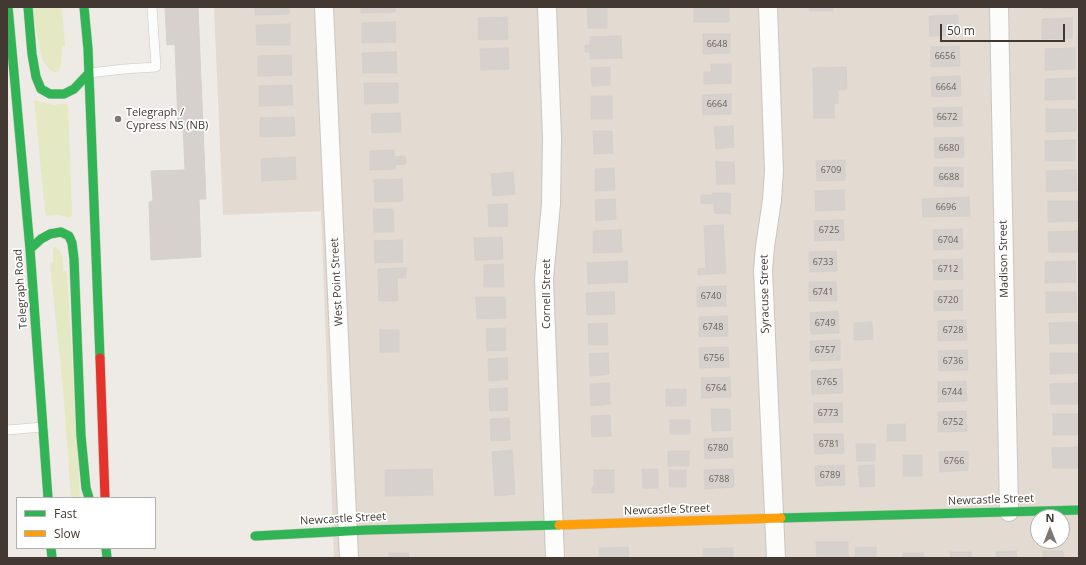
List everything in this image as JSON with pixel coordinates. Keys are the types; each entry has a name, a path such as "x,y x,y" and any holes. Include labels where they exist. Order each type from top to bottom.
{"main road":[{"name":"Telegraph Road","path":"8,7 30,249 48,497"},
{"path":"28,7 32,54 36,77 41,89 50,94 64,94 74,90 89,72"},
{"path":"84,7 89,72 105,497"},
{"path":"30,249 41,239 50,234 61,232 68,236 72,244 74,259 82,436 86,488 89,497"},
{"name":"Newcastle Street","path":"255,536 348,530 1079,510"}],"street":[{"name":"West Point Street","path":"324,7 349,558"},
{"name":"Cornell Street","path":"547,7 552,138 551,204 544,279 555,558"},
{"name":"Syracuse Street","path":"768,7 774,171 772,200 763,270 776,558"},
{"name":"Madison Street","path":"999,7 1009,512"}],"lane":[{"path":"89,72 156,67 152,7"},
{"path":"7,430 43,427"}],"shaded area":[{"path":"214,7 1079,7 1079,558 334,558 321,211 223,215"}],"green space":[{"path":"32,7 62,7 65,46 62,46 61,65 56,73 50,70 42,59"},
{"path":"34,100 55,105 66,103 68,106 72,213 70,218 58,215 46,216"},
{"path":"54,247 56,247 61,252 63,259 63,271 67,271 80,497 71,497 64,400 50,263 53,262"}],"building":[{"path":"165,7 198,7 206,199 199,199 201,257 151,260 149,202 153,201 151,171 185,170 183,125 178,124 175,44 167,45"},
{"path":"255,7 289,7 289,14 255,15"},
{"path":"361,7 395,7 395,12 361,13"},
{"path":"587,7 607,7 607,28 588,28"},
{"path":"694,7 729,7 729,22 694,22"},
{"path":"809,7 833,7 833,11 809,11"},
{"path":"1043,7 1073,7 1073,8 1043,9"},
{"path":"958,15 958,35 930,36 929,16"},
{"path":"507,17 508,39 479,40 478,18"},
{"path":"1072,18 1072,38 1042,39 1042,19"},
{"path":"395,22 396,42 362,43 362,23"},
{"path":"290,24 290,45 257,45 256,25"},
{"path":"703,34 730,34 730,53 703,54"},
{"path":"621,36 622,58 590,59 590,52 585,52 585,45 590,45 590,37"},
{"path":"959,46 960,66 931,67 931,47"},
{"path":"508,48 509,69 481,70 480,49"},
{"path":"1075,48 1075,69 1045,70 1045,49"},
{"path":"396,52 397,73 363,73 362,53"},
{"path":"291,55 292,75 258,76 258,56"},
{"path":"711,64 731,64 731,83 704,84 704,72 711,72"},
{"path":"610,67 610,85 592,86 591,68"},
{"path":"846,67 847,89 838,90 838,103 834,104 834,118 814,118 813,68"},
{"path":"960,76 961,96 932,97 931,77"},
{"path":"1075,78 1075,99 1045,100 1045,79"},
{"path":"364,83 398,83 398,103 365,104"},
{"path":"292,85 293,105 259,106 259,86"},
{"path":"731,94 731,114 703,115 702,95"},
{"path":"591,96 612,96 612,119 591,119"},
{"path":"962,107 962,126 934,127 933,108"},
{"path":"1046,109 1076,109 1076,131 1046,132"},
{"path":"400,113 401,132 372,133 371,114"},
{"path":"294,117 295,136 260,137 260,118"},
{"path":"733,126 734,147 716,149 714,127"},
{"path":"593,131 612,131 613,153 594,154"},
{"path":"963,137 964,157 935,158 934,138"},
{"path":"1075,140 1075,161 1045,161 1045,141"},
{"path":"394,150 394,157 405,156 406,164 395,165 396,169 370,170 370,151"},
{"path":"295,157 296,179 262,181 261,159"},
{"path":"845,160 845,180 817,181 816,161"},
{"path":"716,162 734,162 735,184 717,184"},
{"path":"934,167 963,167 963,187 934,186"},
{"path":"614,168 615,190 595,191 595,169"},
{"path":"1076,170 1077,191 1047,192 1046,171"},
{"path":"513,172 515,194 493,196 491,174"},
{"path":"402,179 403,201 375,202 374,180"},
{"path":"844,190 845,210 816,211 815,191"},
{"path":"713,193 731,193 730,214 714,213 714,204 701,203 701,195 712,195"},
{"path":"969,197 970,216 923,217 922,199"},
{"path":"615,199 616,219 596,221 595,200"},
{"path":"1048,201 1078,201 1078,221 1048,222"},
{"path":"507,204 508,226 489,227 488,205"},
{"path":"373,209 393,209 394,232 374,232"},
{"path":"843,220 844,240 815,241 814,221"},
{"path":"723,225 726,273 698,275 698,269 706,268 704,226"},
{"path":"962,229 963,249 934,250 933,230"},
{"path":"621,230 622,252 593,253 593,231"},
{"path":"1078,231 1079,252 1049,252 1048,232"},
{"path":"502,237 503,259 475,260 474,238"},
{"path":"402,240 403,262 375,263 374,241"},
{"path":"836,251 837,271 810,272 809,252"},
{"path":"962,259 963,279 934,280 933,260"},
{"path":"627,261 628,282 588,284 587,263"},
{"path":"1075,261 1076,282 1045,283 1045,262"},
{"path":"503,264 504,287 484,287 484,265"},
{"path":"406,268 406,278 397,278 398,301 379,301 378,269"},
{"path":"809,282 836,282 837,301 809,301"},
{"path":"726,286 726,306 697,307 697,287"},
{"path":"962,290 963,310 934,311 934,291"},
{"path":"614,292 615,314 587,315 586,293"},
{"path":"1046,292 1076,292 1077,312 1046,313"},
{"path":"476,297 505,297 506,318 477,319"},
{"path":"838,311 839,333 811,334 810,313"},
{"path":"727,316 728,336 699,337 699,317"},
{"path":"966,320 967,340 938,341 938,321"},
{"path":"872,322 873,339 854,340 854,323"},
{"path":"1079,322 1079,343 1050,344 1049,323"},
{"path":"607,323 608,345 589,345 588,324"},
{"path":"505,328 506,350 487,351 486,329"},
{"path":"380,330 399,330 399,352 380,352"},
{"path":"840,340 840,360 810,361 810,341"},
{"path":"728,347 729,367 700,368 699,348"},
{"path":"967,350 968,370 939,371 938,351"},
{"path":"608,353 609,374 590,376 589,354"},
{"path":"1050,353 1079,353 1079,373 1050,374"},
{"path":"507,358 508,379 489,381 488,359"},
{"path":"842,369 843,393 812,394 811,371"},
{"path":"730,377 731,397 702,398 701,378"},
{"path":"966,381 967,401 938,402 938,382"},
{"path":"609,383 610,404 591,406 590,384"},
{"path":"1079,383 1079,404 1051,404 1050,384"},
{"path":"507,388 508,410 490,411 489,389"},
{"path":"666,389 686,389 686,406 666,406"},
{"path":"814,403 842,403 843,422 814,423"},
{"path":"711,409 730,409 731,430 712,431"},
{"path":"966,411 967,431 938,432 938,412"},
{"path":"1053,414 1079,414 1079,435 1053,435"},
{"path":"610,415 611,436 592,437 591,416"},
{"path":"509,418 510,440 491,441 490,419"},
{"path":"670,420 690,420 690,434 670,434"},
{"path":"905,424 906,441 887,441 887,425"},
{"path":"814,434 843,434 844,453 815,454"},
{"path":"732,438 733,457 705,459 704,439"},
{"path":"856,444 875,444 875,461 857,461"},
{"path":"1079,447 1079,468 1053,468 1052,448"},
{"path":"512,450 515,494 495,496 492,452"},
{"path":"668,451 689,451 689,466 668,466"},
{"path":"968,451 968,470 940,472 939,452"},
{"path":"903,455 922,455 922,476 903,476"},
{"path":"844,465 845,485 816,486 815,466"},
{"path":"874,465 875,486 860,487 858,466"},
{"path":"432,469 433,495 385,496 385,470"},
{"path":"642,469 658,469 658,488 643,488"},
{"path":"733,469 734,487 705,489 704,470"},
{"path":"594,470 614,470 614,493 592,493 592,487 594,487"},
{"path":"669,470 686,470 686,487 669,487"},
{"path":"816,542 848,542 848,558 817,558"},
{"path":"628,547 629,558 599,558 599,548"},
{"path":"876,547 876,558 855,558 855,548"},
{"path":"733,548 733,558 703,558 703,549"},
{"path":"1016,551 1017,558 996,558 996,552"},
{"path":"1043,551 1063,551 1064,558 1043,558"},
{"path":"950,552 971,552 971,558 951,558"},
{"path":"389,553 408,553 409,558 389,558"},
{"path":"903,553 923,553 924,558 903,558"}],"traffic: fast":[{"path":"8,7 30,249 48,497"},
{"path":"28,7 32,54 36,77 41,89 50,94 64,94 74,89 89,73"},
{"path":"84,7 88,49 100,358"},
{"path":"30,249 41,239 50,234 61,232 69,236 72,243 74,259 81,436 86,488 89,497"},
{"path":"781,518 1079,510"},
{"path":"255,536 367,530 559,525"},
{"path":"51,549 52,558"},
{"path":"106,549 107,558"}],"traffic: slow":[{"path":"559,525 781,518"}],"traffic: jam":[{"path":"100,358 105,497"}],"place":[{"name":"Telegraph / Cypress NS (NB)","path":"118,119"}]}
